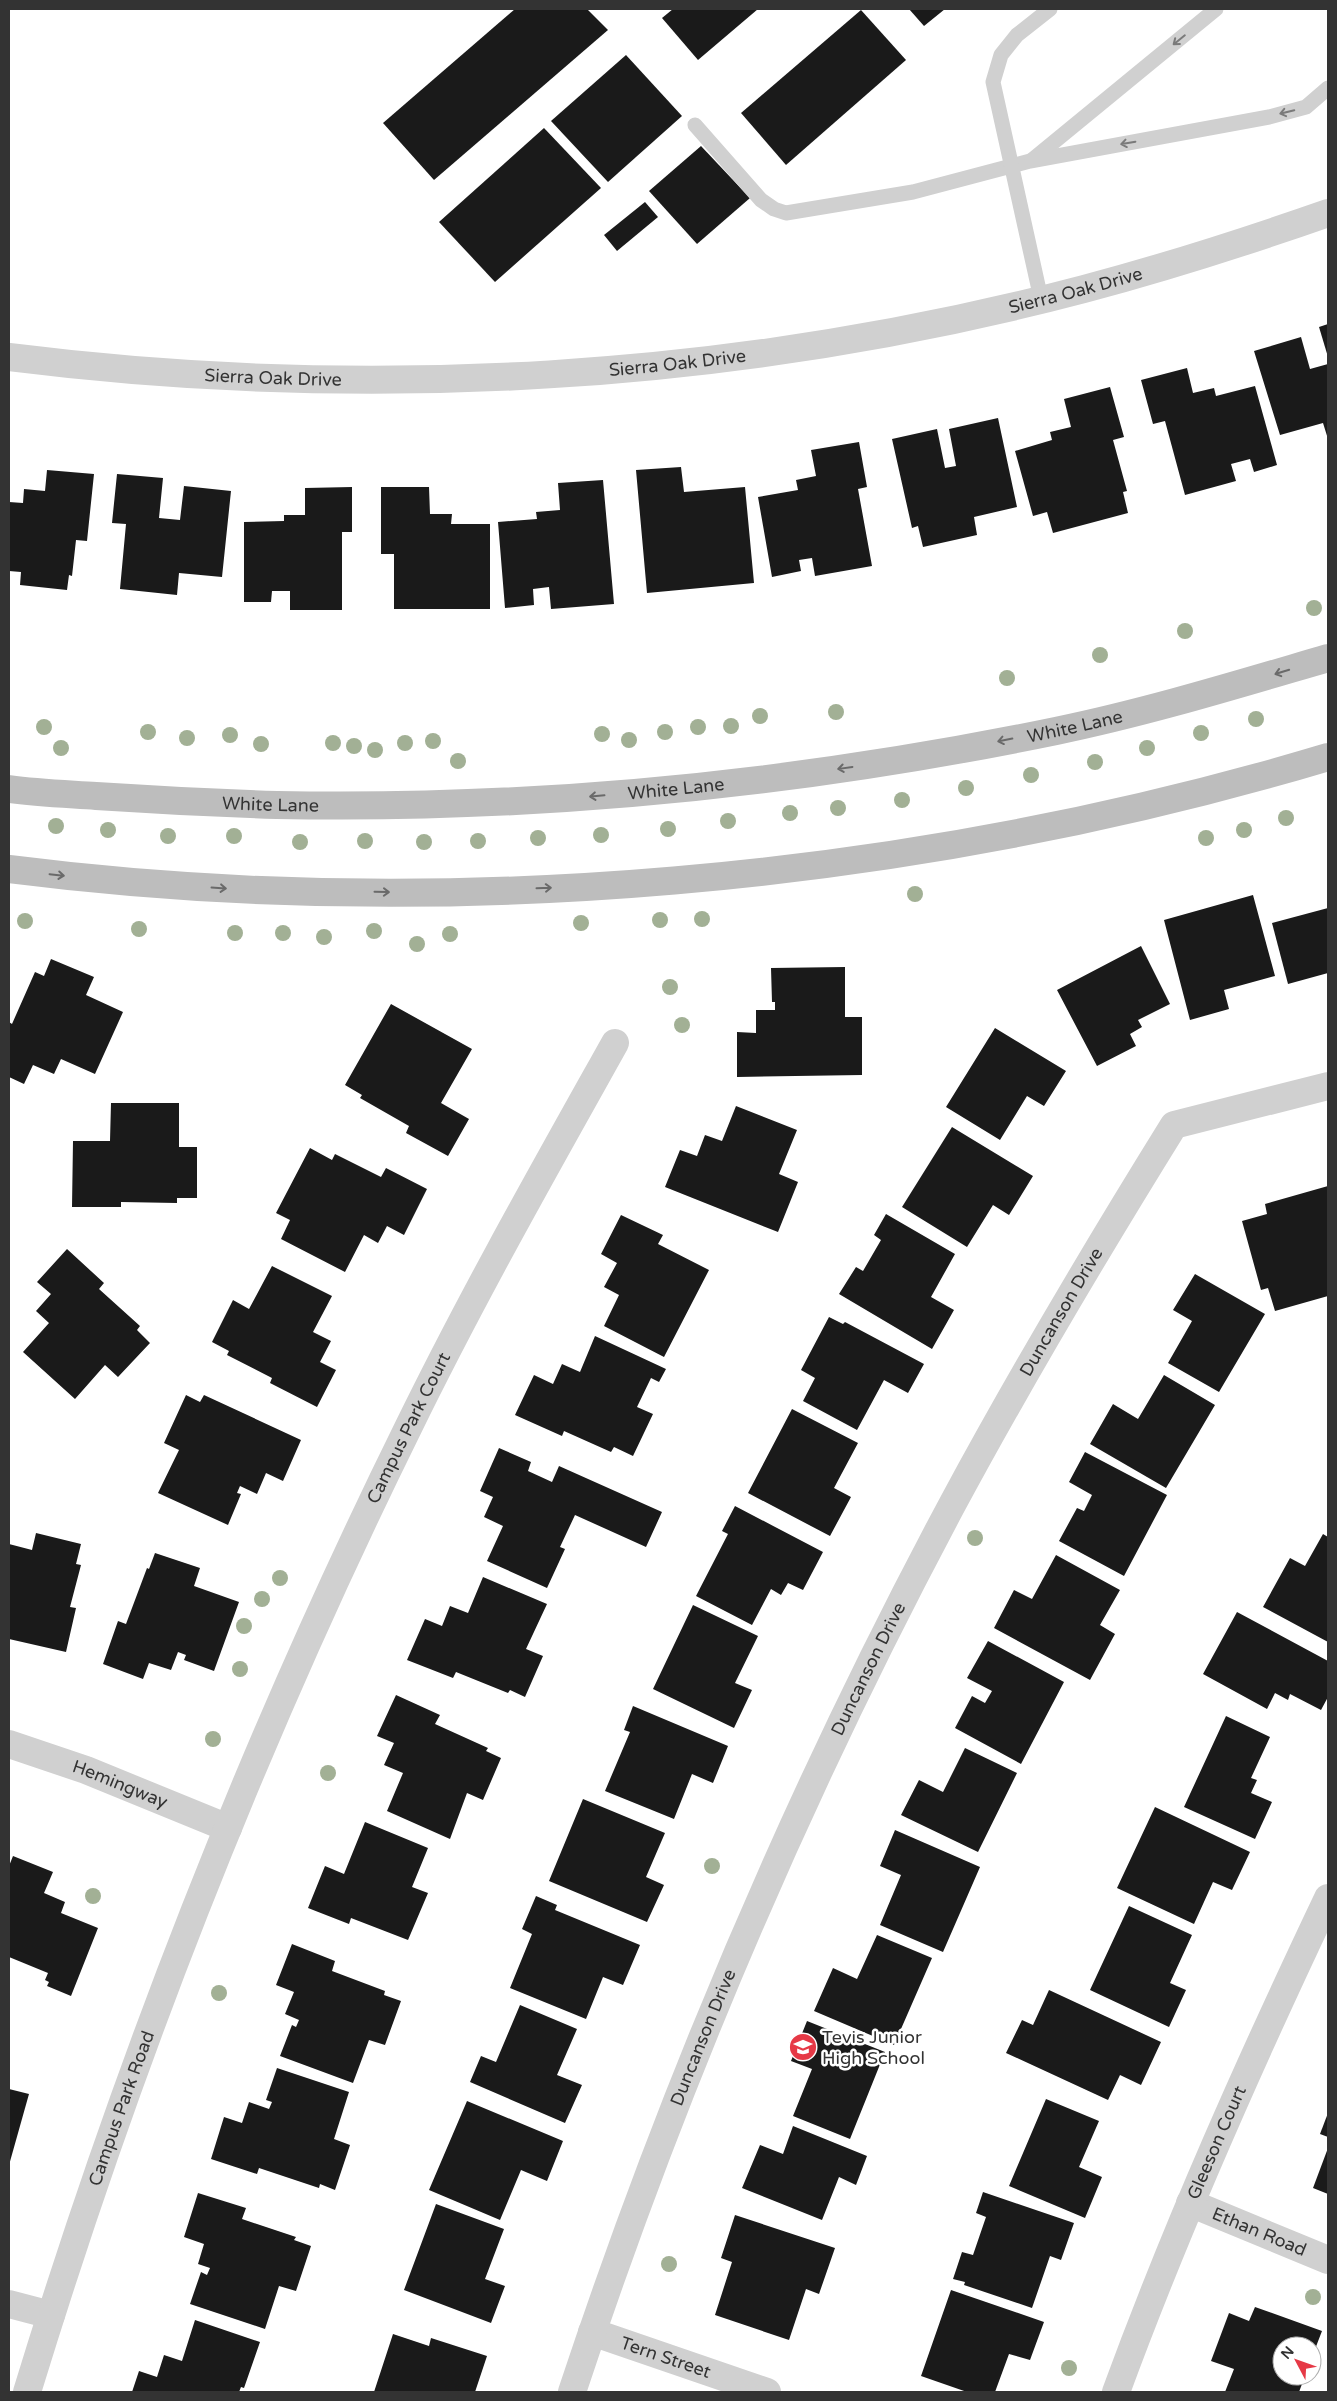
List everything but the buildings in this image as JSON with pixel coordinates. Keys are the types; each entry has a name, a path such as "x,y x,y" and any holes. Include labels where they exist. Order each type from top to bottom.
{"main road":[{"name":"White Lane","path":"9,789 191,803 366,807 541,801 715,787 887,762 1059,730 1228,688 1328,658"},
{"path":"9,869 61,876 235,889 409,892 584,887 748,873 931,848 1102,816 1272,774 1328,757"}],"street":[{"name":"Sierra Oak Drive","path":"9,357 82,366 231,377 361,380 512,376 661,365 810,346 958,318 1041,299 1229,247 1328,213"},
{"name":"Campus Park Court","path":"228,1828 314,1626 408,1428 509,1233 615,1043"},
{"name":"Duncanson Drive","path":"572,2392 630,2228 699,2049 777,1864 850,1708 954,1503 1103,1240 1174,1125 1328,1086"},
{"name":"Hemingway","path":"9,1744 86,1770 228,1828"},
{"name":"Campus Park Road","path":"27,2392 50,2315 149,2028 228,1828"},
{"name":"Gleeson Court","path":"1116,2392 1190,2202 1263,2035 1328,1898"},
{"name":"Ethan Road","path":"1190,2202 1328,2260"},
{"path":"9,2304 50,2315"},
{"name":"Tern Street","path":"592,2332 767,2392"}],"lane":[{"path":"1041,299 993,82 1001,55 1017,35 1050,9"},
{"path":"1030,161 1216,9"},
{"path":"695,125 761,200 774,209 786,213 913,192 1030,161 1269,117 1306,107 1328,88"}],"place":[{"name":"Tevis Junior High School","path":"803,2047"}]}
